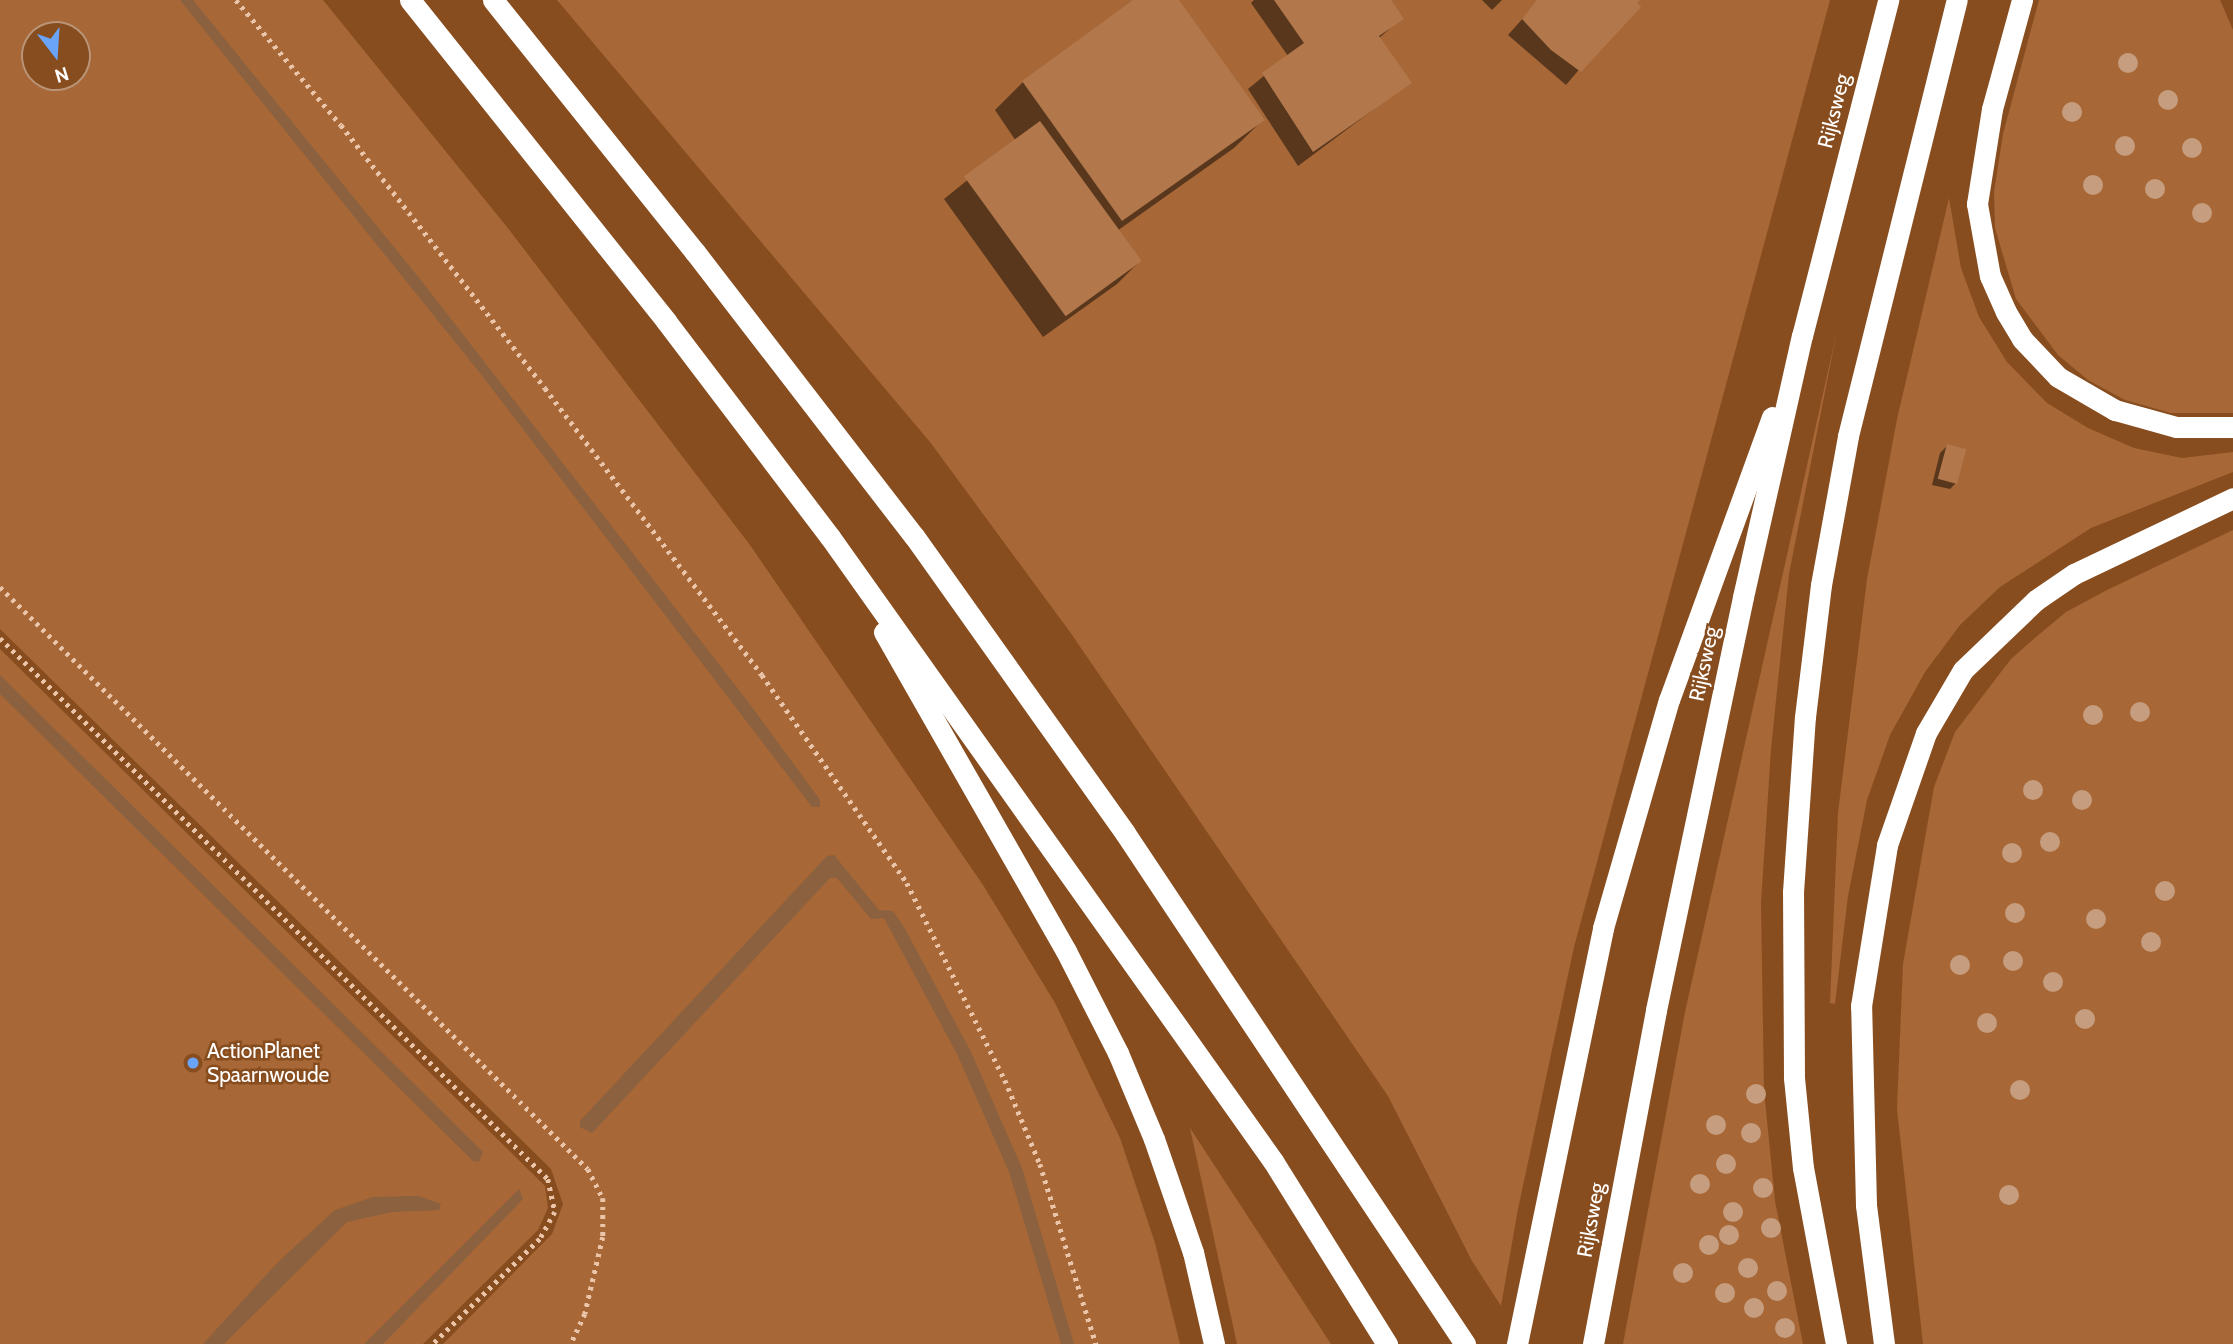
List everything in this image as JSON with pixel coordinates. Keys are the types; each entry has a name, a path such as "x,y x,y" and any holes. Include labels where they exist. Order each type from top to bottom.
{"highway":[{"path":"410,0 666,321 830,537 1273,1161 1387,1344"},
{"path":"493,0 695,252 914,536 1125,833 1463,1340"},
{"name":"Rijksweg","path":"1593,1344 1656,1010 1802,336 1888,0"},
{"path":"1836,1344 1803,1168 1794,1078 1793,892 1805,717 1821,585 1848,436 1957,0"},
{"path":"2022,0 1992,109 1977,204 1990,276 2006,312 2022,339 2058,377 2115,410 2176,427 2233,427"},
{"path":"1517,1344 1603,929 1634,818 1669,700 1802,336"},
{"path":"1884,1344 1866,1205 1861,1006 1887,845 1926,733 1963,670 2036,600 2074,574 2233,498"},
{"path":"830,537 1066,951 1118,1053 1154,1139 1193,1252 1214,1344"}],"path":[{"path":"236,0 341,125 554,399 771,686 907,883 1000,1068 1035,1152 1096,1344"},
{"path":"0,587 588,1169 603,1198 603,1237 585,1314 571,1344"},
{"path":"0,638 548,1179 556,1203 544,1232 433,1344"}],"shaded area":[{"path":"0,0 323,0 507,227 750,545 983,885 1055,1003 1120,1138 1155,1243 1180,1344 443,1344 552,1234 563,1204 551,1169 0,629"},
{"path":"180,0 193,0 420,279 749,703 820,800 820,807 812,807 480,373"},
{"path":"557,0 1830,0 1574,947 1518,1209 1501,1306 1472,1261 1388,1096 1070,632 930,442"},
{"path":"2039,0 2220,0 2233,30 2233,413 2171,413 2125,400 2088,380 2058,355 2016,299 1995,228 1994,192 2003,134"},
{"path":"1949,198 1961,268 1979,317 2007,362 2047,403 2088,428 2134,448 2182,458 2233,452 2233,472 2091,528 2000,587 1960,625 1925,672 1890,735 1867,800 1848,896 1835,1004 1830,1003 1838,813 1867,579 1897,419"},
{"path":"1837,331 1789,574 1771,749 1761,903 1764,1090 1775,1201 1803,1344 1623,1344 1685,1012"},
{"path":"2233,530 2233,1344 1923,1344 1897,1109 1903,964 1934,787 1955,732 2011,659 2036,637 2066,612"},
{"name":"ActionPlanet Spaarnwoude","path":"0,649 545,1186 548,1208 538,1230 423,1344 0,1344"},
{"path":"0,675 483,1152 479,1162 473,1161 0,694"},
{"path":"834,855 879,910 893,911 971,1052 1022,1168 1074,1344 1061,1344 1009,1172 958,1056 884,918 871,919 837,878 830,878 592,1133 580,1127 580,1121 827,856"},
{"path":"1190,1128 1331,1344 1237,1344"},
{"path":"519,1189 523,1199 383,1344 364,1344"},
{"path":"419,1196 441,1204 439,1210 392,1212 347,1222 224,1344 203,1344 278,1262 335,1210 373,1197"}],"building":[{"path":"1133,0 1179,0 1265,120 1122,221 1022,81"},
{"path":"1274,0 1391,0 1404,19 1379,36 1412,83 1313,152 1262,73 1304,43"},
{"path":"1537,0 1640,0 1637,3 1641,7 1581,72 1551,50 1522,19"},
{"path":"1040,121 1142,261 1066,316 964,176"},
{"path":"1947,444 1966,449 1957,484 1938,479"}],"place":[{"name":"ActionPlanet Spaarnwoude","path":"193,1063"}]}
